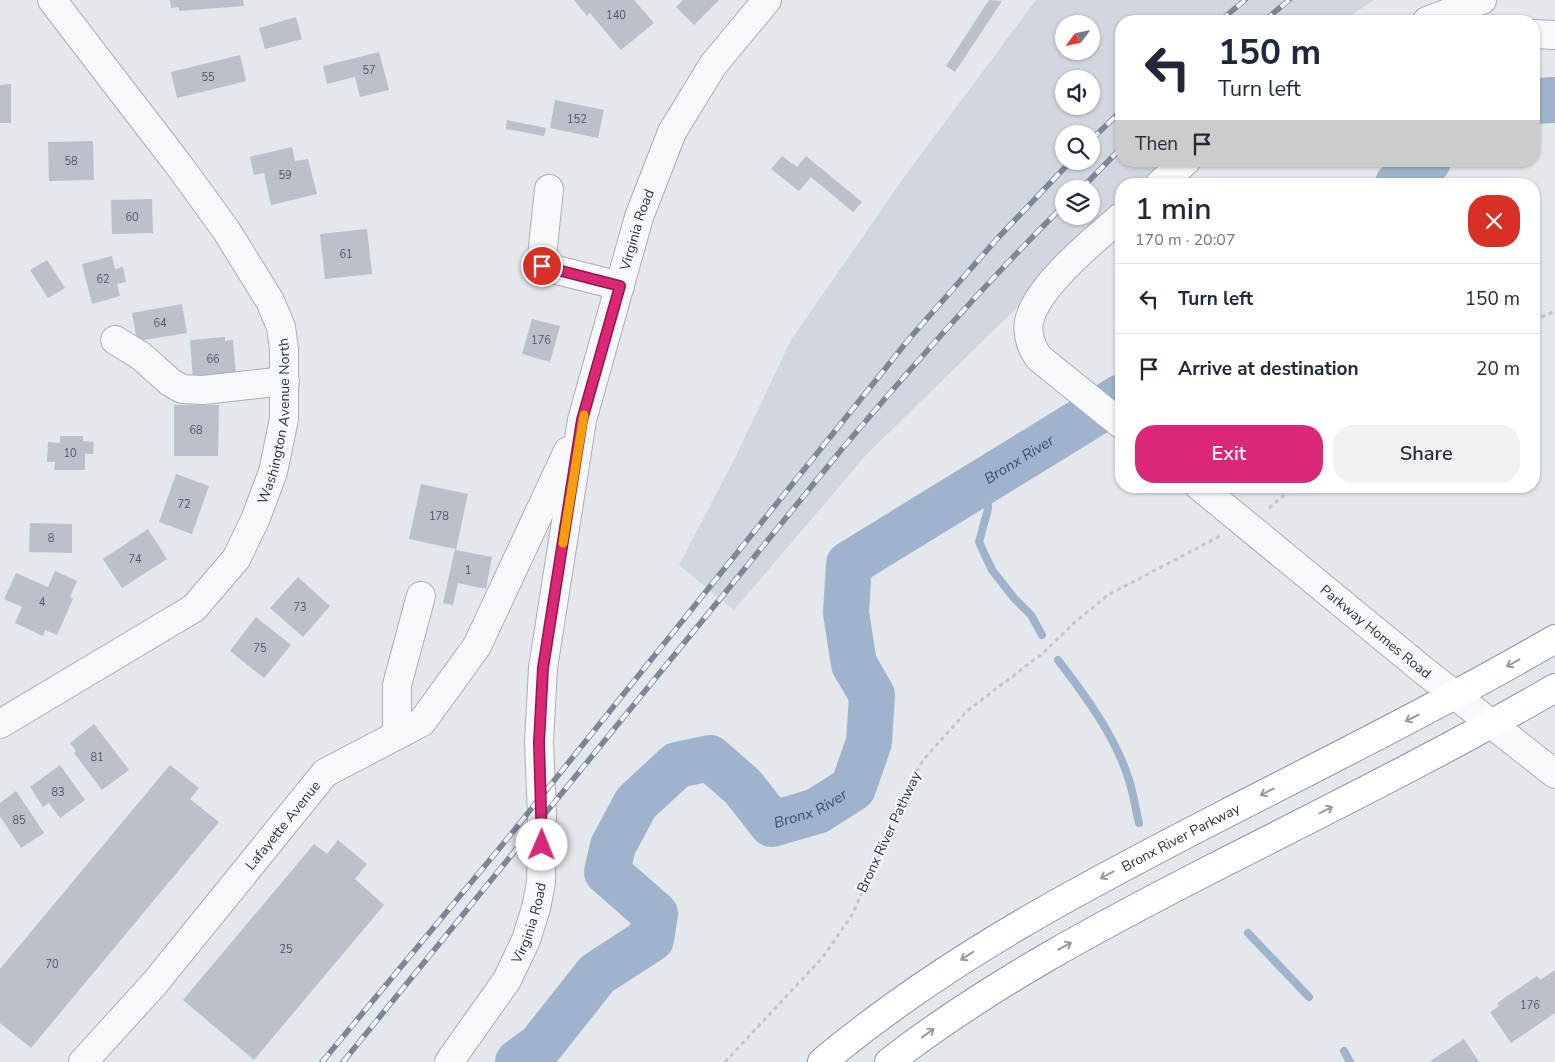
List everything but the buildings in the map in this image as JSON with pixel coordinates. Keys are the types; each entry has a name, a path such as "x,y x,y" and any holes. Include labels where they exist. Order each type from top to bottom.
{"highway":[{"name":"Bronx River Parkway","path":"822,1062 939,974 1026,919 1110,873 1455,695 1555,639"},
{"path":"889,1062 979,998 1058,950 1492,723 1555,688"}],"street":[{"name":"Washington Avenue North","path":"0,724 194,608 236,558 255,520 273,472 284,420 285,381 280,327 258,281 178,164 52,0"},
{"name":"Virginia Road","path":"449,1062 506,980 526,940 541,883 542,816 539,742 543,668 582,420 639,217 672,132 713,65 767,0"},
{"path":"1443,15 1482,0"},
{"path":"1540,34 1555,35"},
{"path":"1167,178 1179,167"},
{"path":"549,188 542,266 620,286"},
{"path":"1115,222 1059,273 1034,308 1029,323 1030,346 1039,358 1115,419"},
{"path":"115,340 141,356 170,382 182,389 202,390 285,381"},
{"name":"Lafayette Avenue","path":"83,1062 154,984 325,773 422,722 477,646 582,420"},
{"name":"Parkway Homes Road","path":"1208,493 1555,774"},
{"path":"398,735 397,684 421,596"}],"path":[{"path":"1540,317 1555,311"},
{"path":"1265,512 1287,493"},
{"name":"Bronx River Pathway","path":"725,1062 823,957 852,915 916,772 924,759 967,711 1043,653 1075,622 1108,595 1221,535"}],"shaded area":[{"path":"1036,0 1374,0 1351,15 1115,15 1115,167 1161,167 1150,178 1115,178 1115,212 867,454 734,610 679,565 736,456 791,340 907,173"}],"waterway":[{"name":"Bronx River","path":"1540,101 1555,100"},
{"name":"Bronx River","path":"1406,178 1420,167"},
{"name":"Bronx River","path":"518,1062 540,1046 597,974 651,939 655,914 607,872 613,846 636,803 677,765 710,758 743,787 772,824 817,811 853,788 869,742 872,695 854,664 846,613 849,564 1115,401"},
{"path":"987,480 988,509 979,542 992,570 1014,598 1031,615 1042,635"},
{"path":"1058,660 1088,700 1114,744 1129,780 1139,823"},
{"path":"1248,933 1309,997"},
{"path":"1344,1051 1350,1062"}],"railway":[{"path":"1227,15 1245,0"},
{"path":"1271,15 1289,0"},
{"path":"1100,131 1115,117"},
{"path":"1090,180 1115,154"},
{"path":"322,1062 503,844 909,339 996,240 1062,170"},
{"path":"343,1062 842,449 950,325 1055,214"}],"slow traffic":[{"path":"563,543 584,415"}],"route":[{"path":"542,266 620,286 582,420 543,668 539,742 542,845"}]}
